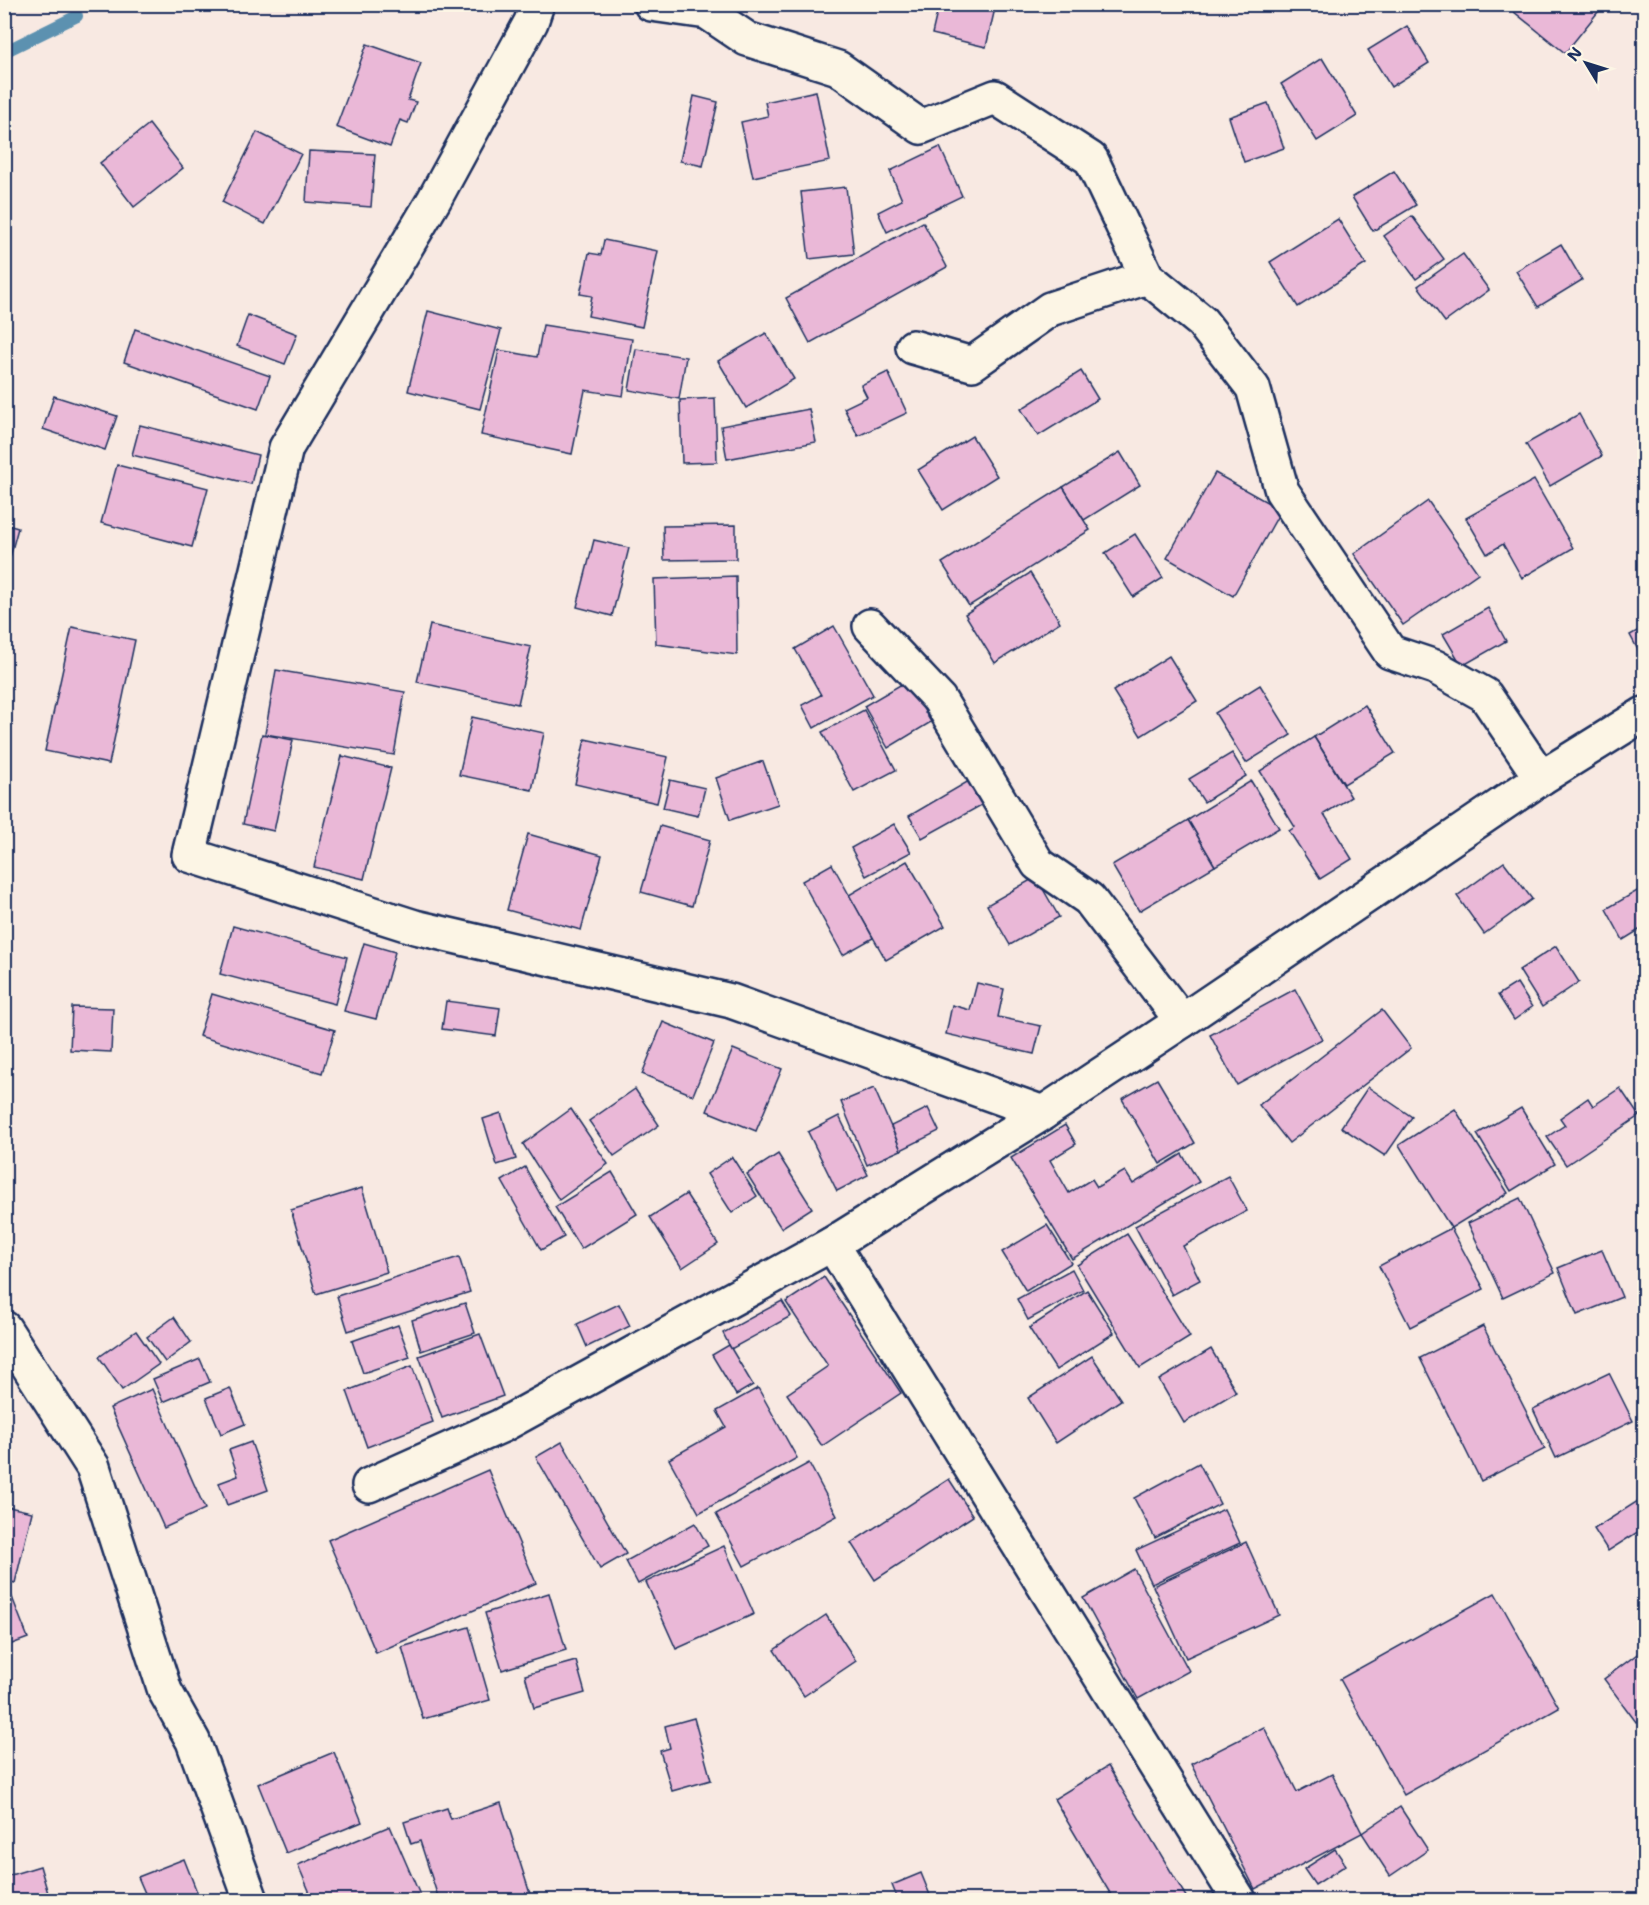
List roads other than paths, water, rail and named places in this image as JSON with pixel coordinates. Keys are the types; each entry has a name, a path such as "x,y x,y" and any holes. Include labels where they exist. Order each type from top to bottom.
{"street":[{"path":"537,4 531,22 434,200 286,448 189,855 415,927 731,1001 1043,1113"},
{"path":"651,4 706,12 747,39 838,68 921,127 995,98 1091,159 1147,277 1202,322 1253,388 1282,491 1390,652 1435,667 1485,695 1541,778"},
{"path":"912,347 972,364 1050,309 1147,277"},
{"path":"870,626 939,699 1038,864 1089,899 1182,1021"},
{"path":"369,1485 501,1426 832,1244 1043,1113 1541,778 1644,714"},
{"path":"832,1244 1239,1900"},
{"path":"4,1328 93,1467 165,1691 193,1741 252,1900"}],"waterway":[{"path":"4,52 77,16"}]}
